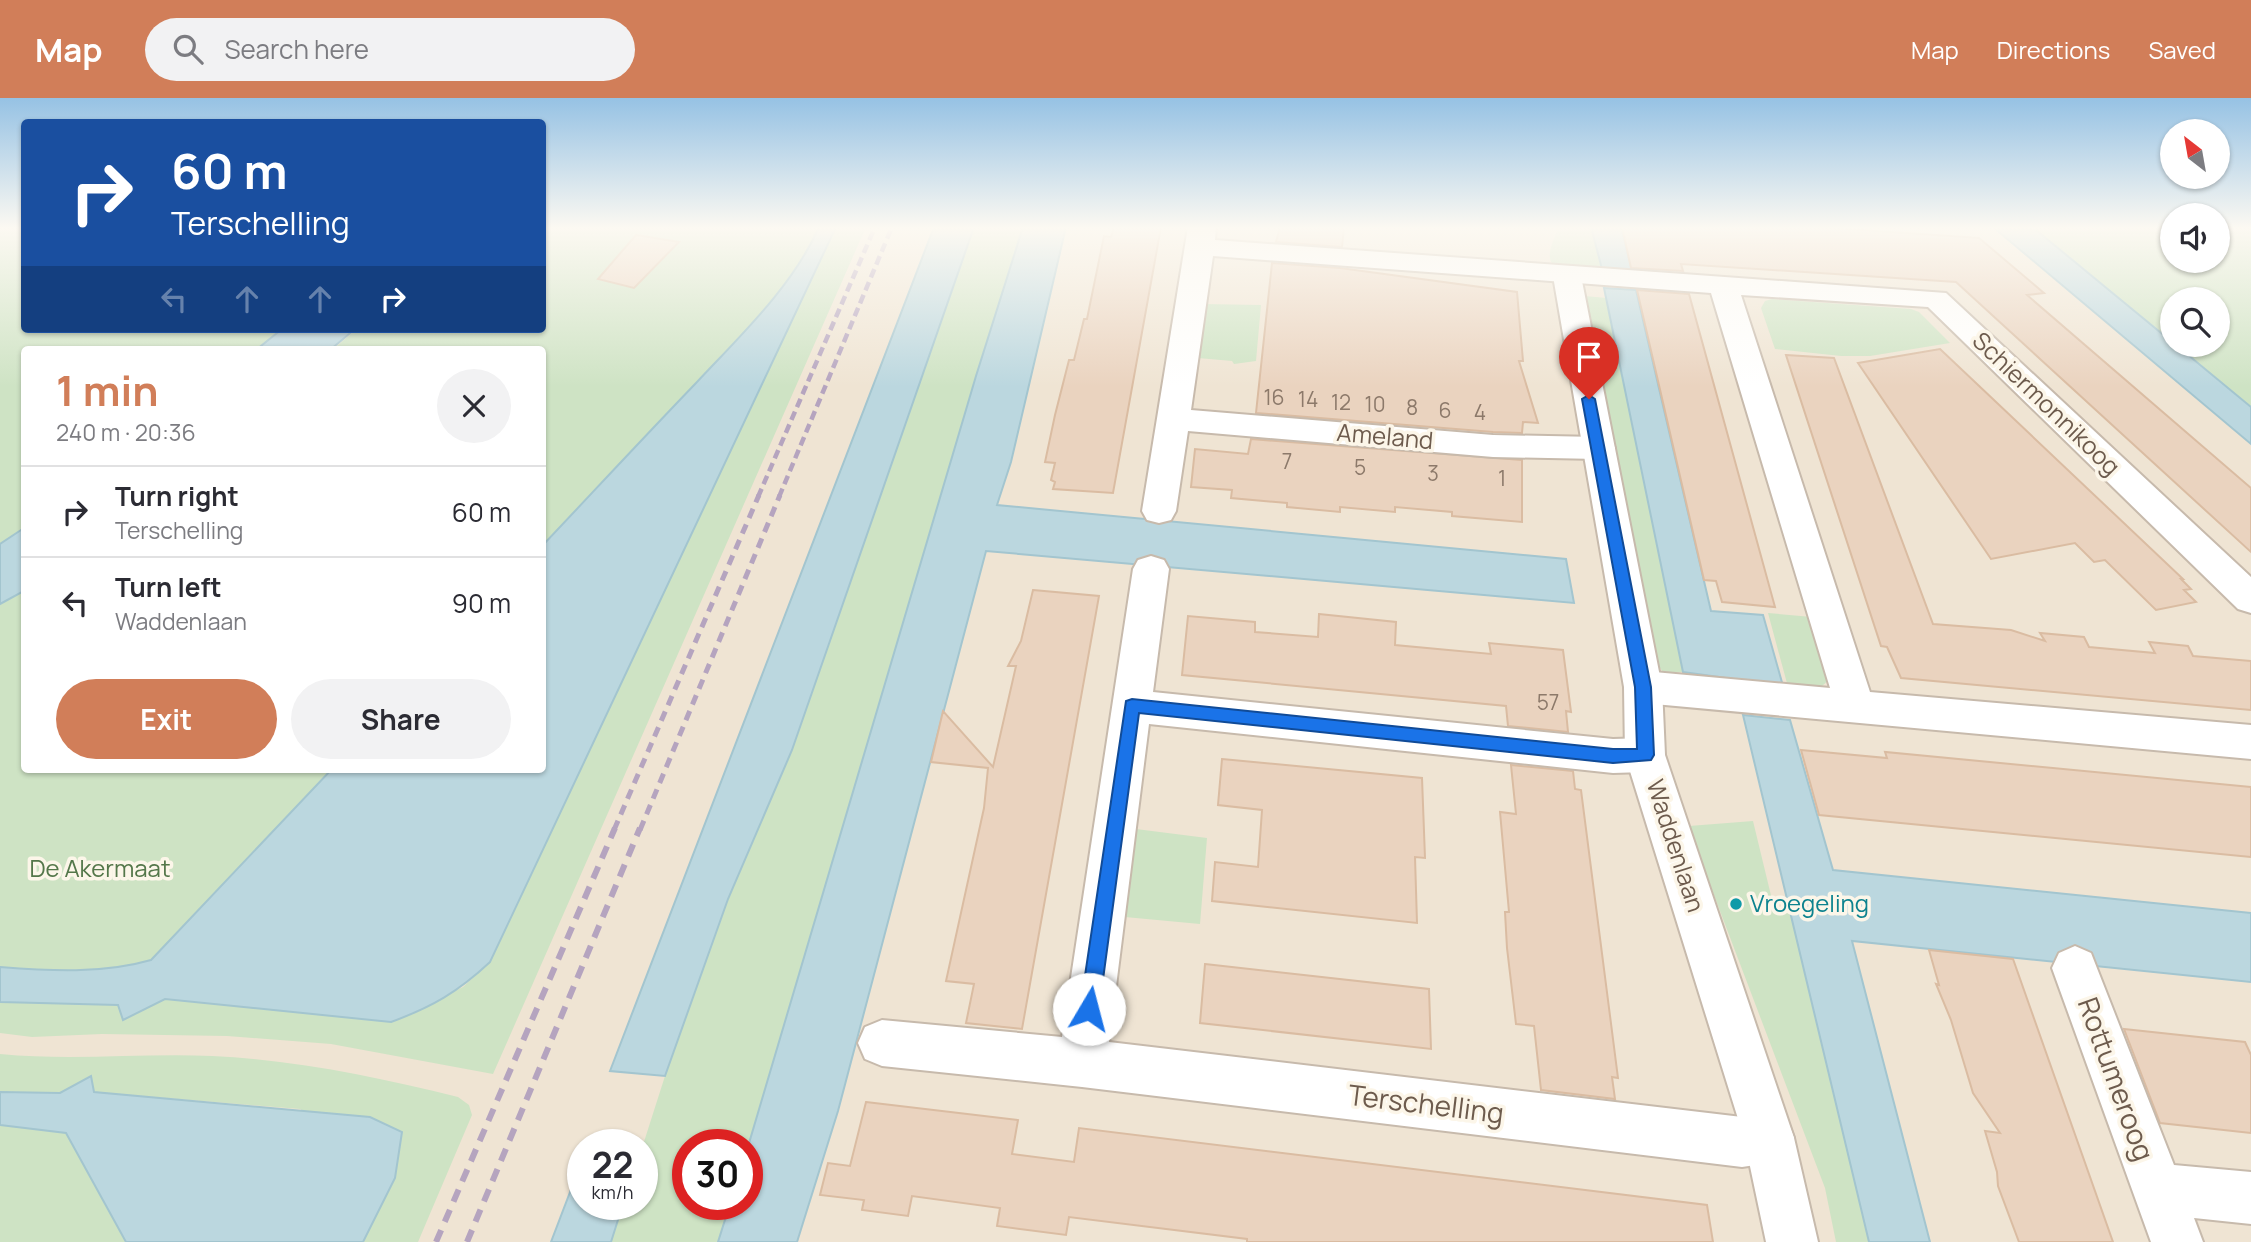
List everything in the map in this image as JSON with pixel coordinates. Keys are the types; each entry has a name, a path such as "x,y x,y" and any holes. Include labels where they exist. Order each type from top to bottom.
{"street":[{"path":"1159,511 1195,280"},
{"name":"Waddenlaan","path":"1568,280 1643,687 1645,755 1769,1138 1792,1242"},
{"name":"Schiermonnikoog","path":"1643,280 1936,299 2251,599"},
{"path":"1723,285 1856,708"},
{"name":"Ameland","path":"1174,419 1493,446 1598,448"},
{"path":"1082,1063 1151,569"},
{"path":"1643,687 2251,742"},
{"path":"1132,706 1613,756 1645,755"},
{"name":"Rottumeroog","path":"2075,968 2176,1242"},
{"name":"Terschelling","path":"882,1043 1082,1063 1742,1142 1769,1138"},
{"name":"Rottumeroog","path":"2157,1189 2251,1198"}],"shaded area":[{"path":"0,280 21,280 21,333 546,333 546,280 2246,280 2251,284 2251,1242 0,1242"}],"green space":[{"path":"0,280 21,280 21,333 322,333 306,346 21,346 21,562 0,573"},
{"path":"546,280 787,280 731,347 546,542 546,346 337,346 352,333 546,333"},
{"path":"811,280 842,280 493,1074 331,1044 227,1036 102,1034 32,1037 0,1033 0,1002 119,1005 123,1019 165,999 391,1022 463,987 490,962"},
{"path":"954,280 1006,280 754,1129 672,1129 672,1220 725,1220 718,1242 611,1242 618,1220 658,1220 658,1129 648,1129 728,899 792,750"},
{"path":"2097,280 2251,280 2251,407 2191,357 2230,357 2230,287 2160,287 2160,332"},
{"path":"1584,296 1607,298 1683,672 1667,672 1669,679 1654,661"},
{"path":"1772,299 1911,309 1919,312 1950,343 1870,356 1841,356 1775,349 1761,308 1765,301"},
{"path":"1202,304 1261,305 1256,361 1234,364 1232,361 1198,358"},
{"name":"De Akermaat","path":"21,593 21,773 328,773 151,960 76,970 0,967 0,604"},
{"path":"1768,613 1812,617 1829,678 1825,683 1812,689 1788,687"},
{"path":"1753,821 1775,912 1791,912 1869,1242 1836,1242 1825,1188 1689,826"},
{"path":"1136,829 1207,838 1200,924 1125,917"},
{"path":"0,1054 53,1057 212,1056 305,1065 458,1097 469,1105 472,1115 418,1242 363,1242 395,1178 300,1109 93,1092 91,1076 60,1093 0,1092"},
{"path":"0,1125 66,1133 126,1242 0,1242"}],"water":[{"path":"787,280 811,280 490,962 444,998 391,1022 165,999 123,1020 118,1005 0,1002 0,967 95,969 151,960 328,773 546,773 546,542 731,347"},
{"path":"914,280 955,280 792,750 728,899 665,1076 610,1071"},
{"path":"1006,280 1054,280 1011,462 997,505 1566,559 1574,603 986,551 838,1111 797,1242 718,1242 725,1220 763,1220 763,1129 753,1129"},
{"path":"2056,280 2097,280 2160,332 2160,357 2191,357 2251,407 2251,444"},
{"path":"1604,288 1636,290 1711,611 1763,615 1783,686 1683,672"},
{"path":"277,333 350,333 335,346 261,346"},
{"path":"21,530 21,593 0,604 0,544"},
{"path":"1743,715 1790,720 1833,870 2251,913 2251,982 1852,941 1930,1242 1869,1242"},
{"path":"91,1076 94,1092 370,1117 402,1132 395,1178 363,1242 126,1242 66,1133 0,1125 0,1092 60,1093"},
{"path":"567,1200 567,1220 618,1220 611,1242 551,1242"}],"building":[{"path":"604,280 641,280 634,288"},
{"path":"1095,280 1151,280 1113,493 1053,489 1055,482 1051,480 1055,463 1045,462 1069,360 1074,360 1084,319 1087,319"},
{"path":"1270,280 1431,280 1517,292 1523,361 1519,361 1538,423 1523,422 1522,433 1256,413"},
{"path":"1931,280 2029,280 2044,293 2027,295 2251,488 2251,552 1956,282"},
{"path":"1637,290 1689,294 1775,607 1722,602 1716,581 1704,580"},
{"path":"1940,349 2183,579 2191,589 2184,590 2196,602 2156,610 2105,560 2094,562 2075,543 1991,559 1858,363"},
{"path":"1786,355 1834,358 1933,624 2011,630 2045,641 2040,633 2084,637 2089,647 2155,653 2149,642 2188,646 2193,656 2251,661 2251,710 1901,678 1887,647 1881,646"},
{"path":"1251,439 1522,460 1522,522 1452,516 1452,512 1395,507 1395,512 1340,507 1340,512 1287,507 1287,503 1231,498 1232,490 1191,487 1195,449 1248,454"},
{"path":"1033,590 1099,596 1022,1029 966,1023 974,984 946,981 984,808 988,768 931,762 943,711 993,767 1016,666 1008,666 1021,641"},
{"path":"1319,614 1396,622 1395,645 1491,654 1489,643 1563,650 1571,712 1566,711 1568,732 1508,726 1506,706 1182,675 1188,616 1255,622 1255,632 1318,637"},
{"path":"1801,750 1887,758 1885,752 2251,787 2251,857 1819,815"},
{"path":"1222,759 1422,778 1425,858 1415,857 1417,923 1212,901 1215,862 1258,867 1262,810 1218,805"},
{"path":"1511,765 1573,771 1575,789 1581,790 1618,1078 1612,1077 1615,1099 1541,1090 1534,1026 1516,1024 1507,948 1505,912 1509,912 1500,812 1516,814"},
{"path":"1929,950 2013,959 2113,1242 2019,1242 1998,1186 1997,1172 1985,1131 2000,1133 1973,1093 1951,1020 1936,984 1939,985"},
{"path":"1205,964 1429,989 1431,1049 1200,1023"},
{"path":"2124,1029 2245,1042 2251,1055 2251,1133 2160,1123"},
{"path":"866,1102 1018,1120 1012,1154 1074,1162 1079,1128 1707,1205 1713,1242 1247,1242 1247,1239 1069,1217 1066,1235 997,1226 1000,1208 912,1196 908,1216 862,1210 864,1200 820,1195 828,1163 850,1166"}],"railway":[{"path":"758,497 852,280"},
{"path":"779,497 870,280"},
{"path":"614,830 759,495"},
{"path":"640,830 780,495"},
{"path":"436,1242 615,828"},
{"path":"467,1242 640,828"}],"place":[{"name":"Vroegeling","path":"1736,904"}],"route":[{"path":"1089,1009 1132,706 1613,756 1645,755 1643,687 1589,399"}]}
